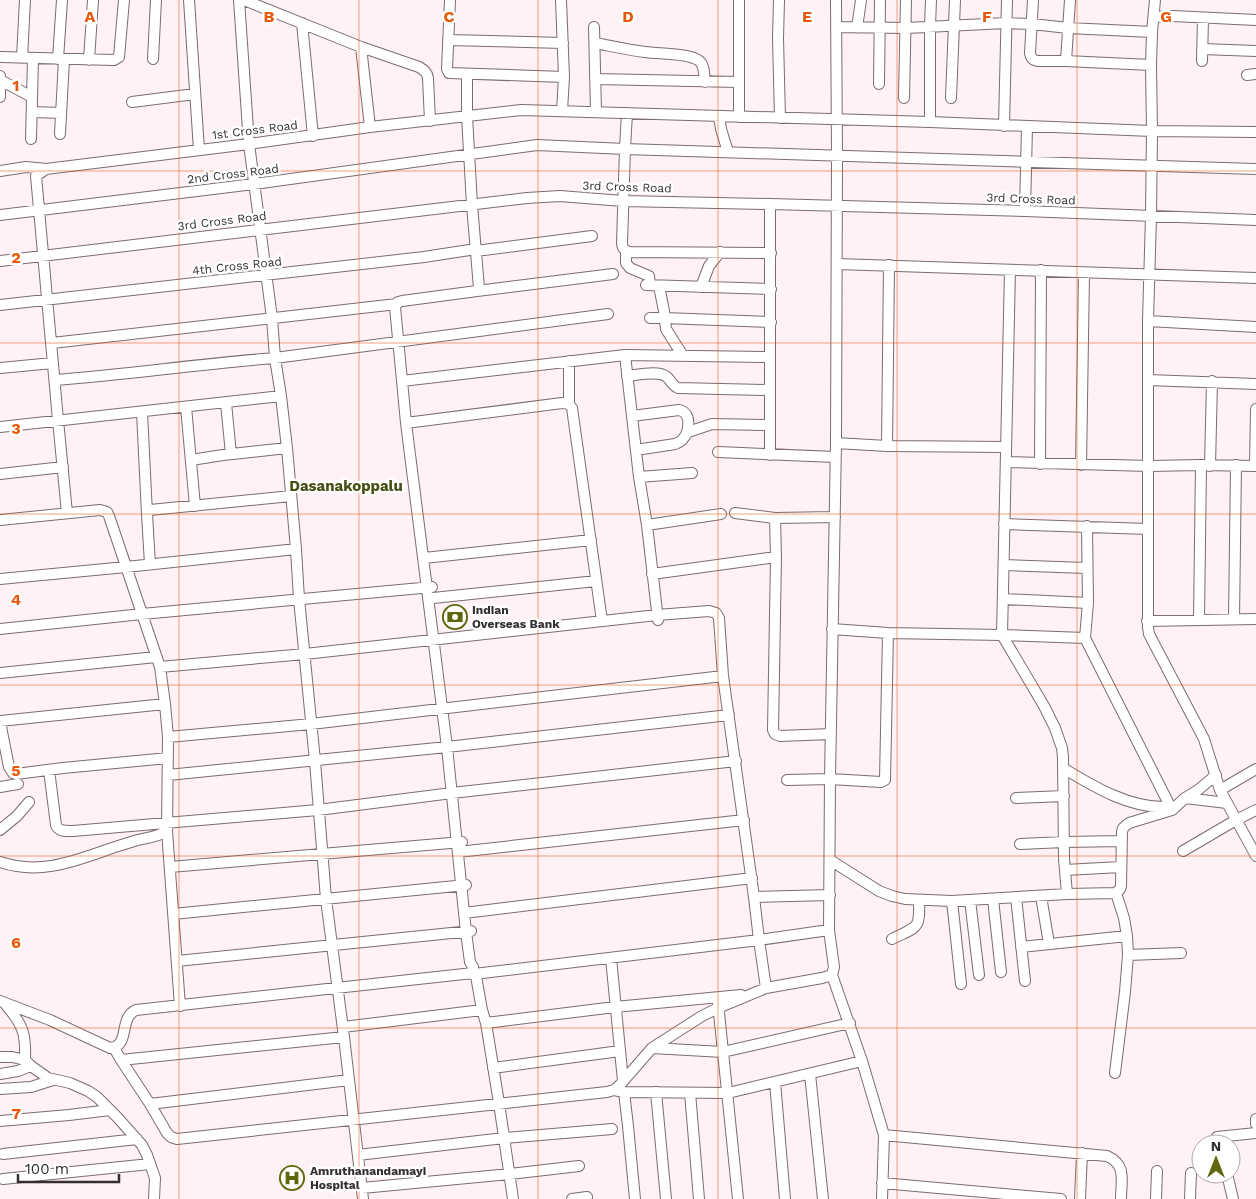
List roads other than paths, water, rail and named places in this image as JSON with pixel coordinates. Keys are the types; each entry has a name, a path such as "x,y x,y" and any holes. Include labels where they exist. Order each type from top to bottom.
{"street":[{"path":"22,58 25,0"},
{"path":"60,134 62,0"},
{"path":"89,60 93,0"},
{"path":"0,57 114,60 119,57 124,0"},
{"path":"153,59 156,0"},
{"path":"189,0 199,150"},
{"path":"239,0 254,184 287,448 326,899 344,1032 363,1199"},
{"path":"244,0 424,70 428,78 430,121"},
{"path":"450,0 447,70 451,74 564,77"},
{"path":"561,0 564,77 562,111"},
{"path":"739,0 739,117"},
{"path":"779,0 780,118"},
{"path":"836,0 836,443 829,930 834,967 832,975 850,1023 884,1135 882,1199"},
{"path":"857,28 861,0"},
{"path":"879,84 880,0"},
{"path":"904,98 906,0"},
{"path":"930,122 931,0"},
{"path":"951,98 956,0"},
{"path":"1004,126 1006,0"},
{"path":"1033,0 1030,53 1032,59 1038,61 1066,60 1152,66"},
{"path":"1066,60 1070,0"},
{"path":"1155,0 1152,32 1152,166 1148,321 1147,621 1149,634 1204,740 1220,790 1256,856"},
{"path":"1154,17 1256,20"},
{"path":"1202,61 1203,18"},
{"path":"302,23 313,136"},
{"path":"836,27 906,28 1006,23 1152,32"},
{"path":"594,27 596,112"},
{"path":"448,40 562,42"},
{"path":"595,43 645,52 688,56 702,63 705,82"},
{"path":"361,47 370,127"},
{"path":"1202,49 1256,51"},
{"path":"31,139 33,58"},
{"path":"466,74 472,205 479,288 477,291"},
{"path":"0,76 0,97"},
{"path":"596,79 739,82"},
{"path":"0,80 32,97"},
{"path":"132,102 195,94"},
{"name":"1st Cross Road","path":"0,171 26,168 46,169 313,136 370,127 521,110 930,122 1152,131 1256,132"},
{"path":"32,112 61,113"},
{"path":"627,113 622,243 626,251 626,263 630,268 649,276 663,303 666,329 683,356"},
{"path":"719,116 728,152"},
{"path":"1025,211 1027,126"},
{"name":"2nd Cross Road","path":"0,215 254,184 537,145 1256,169"},
{"path":"46,169 36,176 67,513"},
{"name":"3rd Cross Road","path":"0,261 527,198 560,196 623,201 1025,211 1256,220"},
{"path":"770,204 770,455"},
{"name":"4th Cross Road","path":"0,305 266,276 592,236"},
{"path":"626,251 770,253"},
{"path":"701,288 710,266 720,252"},
{"path":"837,264 1256,278"},
{"path":"887,446 889,266"},
{"path":"1010,270 1002,635 1044,706 1062,748 1067,894"},
{"path":"1040,464 1041,270"},
{"path":"1081,465 1084,272"},
{"path":"52,343 396,304 402,301 613,274"},
{"path":"652,285 771,289"},
{"path":"396,304 408,422 431,591 455,792 469,932 470,962 476,976 486,1022 513,1199"},
{"path":"55,380 275,358 608,314"},
{"path":"650,318 771,322"},
{"path":"1148,321 1256,328"},
{"path":"405,381 625,355 769,357"},
{"path":"625,355 657,618"},
{"path":"570,361 570,405 572,408 602,622"},
{"path":"0,368 53,363"},
{"path":"627,376 658,373 667,377 678,388 769,390"},
{"path":"1148,380 1256,384"},
{"path":"1199,619 1212,381"},
{"path":"0,428 281,396"},
{"path":"226,402 231,454"},
{"path":"408,422 562,403 570,405"},
{"path":"186,407 195,506"},
{"path":"1006,462 1081,465 1255,466 1256,409"},
{"path":"632,416 682,411 687,414 688,432"},
{"path":"142,412 150,564"},
{"path":"636,450 675,444 682,440 688,432 712,424 770,425"},
{"path":"836,443 887,446 1006,447"},
{"path":"191,460 287,448"},
{"path":"718,452 835,457"},
{"path":"1234,619 1236,465"},
{"path":"0,474 63,468"},
{"path":"639,477 692,473"},
{"path":"147,514 150,510 290,496"},
{"path":"0,520 100,510 107,512 109,516 159,666 165,704 168,737 167,827 180,1006"},
{"path":"735,513 775,518 835,517"},
{"path":"647,525 721,514"},
{"path":"775,518 773,730 775,734 780,736 831,734"},
{"path":"1004,524 1148,529"},
{"path":"1087,526 1088,603 1085,638 1171,808"},
{"path":"426,558 591,540"},
{"path":"0,579 296,550"},
{"path":"652,574 776,557"},
{"path":"1004,565 1087,568"},
{"path":"0,629 299,599 596,581"},
{"path":"1003,600 1088,603"},
{"path":"437,643 602,622 711,616 716,613 719,618 723,676 766,988"},
{"path":"0,674 306,657 657,618"},
{"path":"1147,621 1256,619"},
{"path":"832,629 888,633 1085,638"},
{"path":"787,780 830,779 881,782 885,780 888,633"},
{"path":"168,737 311,724 723,676"},
{"path":"165,704 0,722 9,766 13,773 16,774 168,758"},
{"path":"168,775 449,747 729,715"},
{"path":"49,770 56,825 60,830 73,832 167,827 455,792 736,761"},
{"path":"1063,768 1091,785 1140,805 1171,808"},
{"path":"1220,790 1256,769"},
{"path":"830,860 879,891 905,899 952,901 1116,893 1121,886 1123,828 1129,823 1171,808 1216,775"},
{"path":"0,787 18,784"},
{"path":"1016,798 1064,796"},
{"path":"1184,798 1227,804"},
{"path":"0,830 18,816 29,802"},
{"path":"1183,851 1256,810"},
{"path":"170,867 322,854 460,847 744,820"},
{"path":"0,862 24,868 59,865 131,842 159,836 167,827"},
{"path":"1020,844 1122,841"},
{"path":"1065,870 1121,867"},
{"path":"467,912 752,878"},
{"path":"173,914 464,885"},
{"path":"1115,1073 1128,955 1124,918 1116,893"},
{"path":"754,897 830,895"},
{"path":"1041,896 1049,944"},
{"path":"1016,897 1025,981"},
{"path":"993,898 1001,972"},
{"path":"892,939 917,925 920,917 920,900"},
{"path":"970,900 979,975"},
{"path":"952,901 961,984"},
{"path":"2,1002 50,1020 106,1047 114,1048 121,1043 128,1016 131,1012 141,1009 337,989 473,971 611,958 829,930"},
{"path":"177,961 469,932"},
{"path":"1021,947 1127,936"},
{"path":"1128,955 1180,953"},
{"path":"611,958 620,1051 620,1088 628,1126 634,1199"},
{"path":"486,1022 616,1007 717,1002 766,988 832,975"},
{"path":"2,1002 18,1019 23,1029 28,1063"},
{"path":"620,1088 652,1048 702,1016 717,1002"},
{"path":"717,1002 738,1199"},
{"path":"120,1060 344,1032 482,1010"},
{"path":"652,1048 723,1052 850,1023"},
{"path":"114,1048 167,1133 174,1139 607,1092 620,1088 656,1092 728,1093 862,1061"},
{"path":"493,1068 620,1051"},
{"path":"0,1058 12,1057 28,1063 48,1078 70,1084 88,1091 97,1097 142,1145 154,1178 154,1199"},
{"path":"0,1074 18,1071 28,1063"},
{"path":"810,1074 823,1199"},
{"path":"0,1089 31,1087 53,1080"},
{"path":"150,1104 349,1080"},
{"path":"775,1082 785,1199"},
{"path":"656,1092 666,1199"},
{"path":"690,1093 699,1199"},
{"path":"0,1121 69,1116 110,1110"},
{"path":"1256,1119 1256,1124"},
{"path":"358,1156 504,1138 612,1129"},
{"path":"1241,1135 1256,1133"},
{"path":"884,1135 1107,1156 1118,1163 1121,1170 1121,1199"},
{"path":"3,1154 137,1139"},
{"path":"1080,1199 1082,1153"},
{"path":"3,1179 150,1164"},
{"path":"362,1188 580,1166"},
{"path":"1156,1199 1157,1171"},
{"path":"1190,1199 1191,1173"},
{"path":"882,1183 1061,1199"},
{"path":"1230,1184 1234,1199"},
{"path":"572,1199 587,1197"}],"place":[{"name":"Indian Overseas Bank","path":"455,617"},
{"name":"Amruthanandamayi Hospital","path":"292,1178"}],"district":[{"name":"Dasanakoppalu","path":"346,486"}]}
